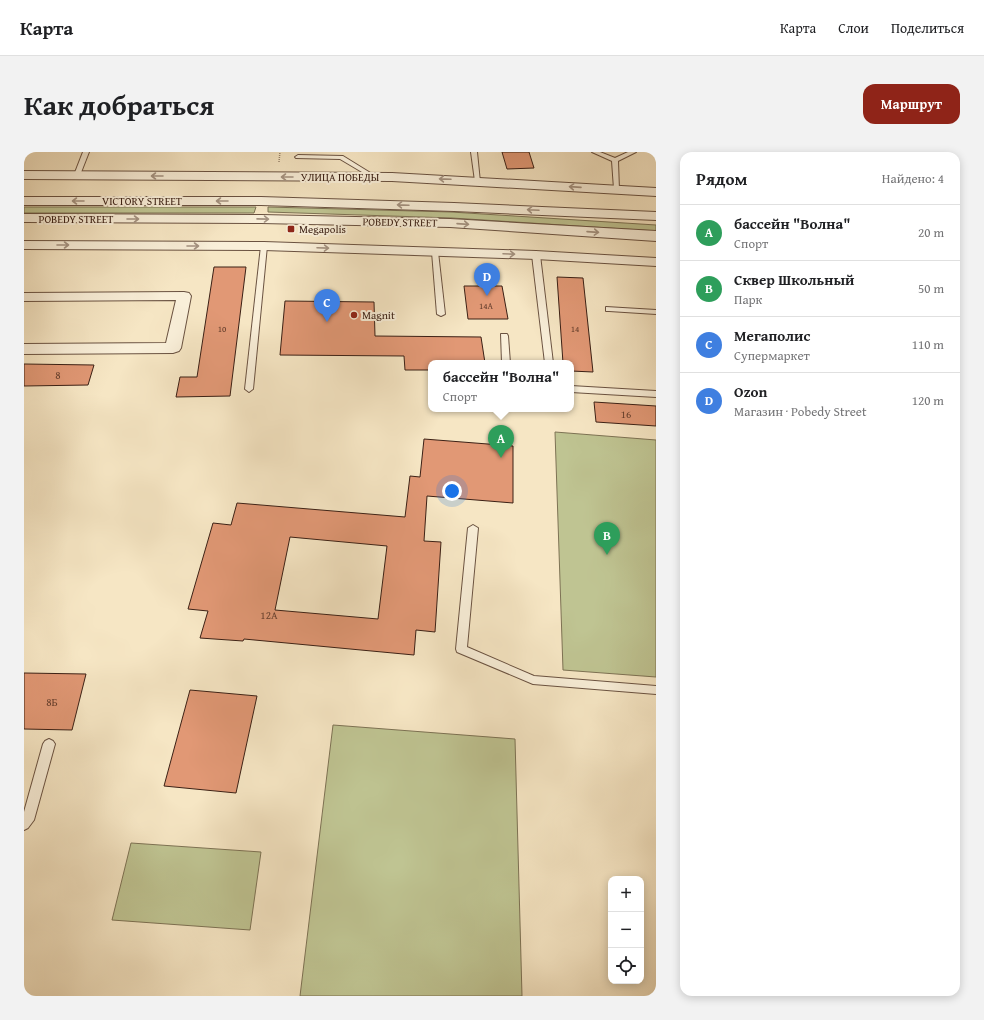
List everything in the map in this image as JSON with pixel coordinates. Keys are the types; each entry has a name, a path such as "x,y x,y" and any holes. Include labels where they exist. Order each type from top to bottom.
{"street":[{"name":"УЛИЦА ПОБЕДЫ","path":"24,175 374,177 478,181 656,192"},
{"name":"POBEDY STREET","path":"24,201 261,201 454,207 656,216"},
{"name":"POBEDY STREET","path":"24,218 261,219 450,223 656,236"},
{"path":"24,245 264,246 536,255 656,262"},
{"path":"24,298 184,296 173,348 24,349"}],"lane":[{"path":"77,175 86,152"},
{"path":"474,152 478,181"},
{"path":"595,152 614,160 633,152"},
{"path":"298,157 340,158 374,177"},
{"path":"614,160 617,189"},
{"path":"249,389 264,246"},
{"path":"435,252 441,314"},
{"path":"536,255 549,360"},
{"path":"609,309 656,312"},
{"path":"504,336 506,360"},
{"path":"574,389 656,394"},
{"path":"473,528 461,649 533,680 656,690"},
{"path":"24,824 28,820 49,744"}],"green space":[{"path":"24,207 256,207 254,213 24,213"},
{"path":"268,207 451,212 656,225 656,231 452,218 268,212"},
{"path":"555,432 656,440 656,677 563,670"},
{"path":"333,725 515,739 522,996 300,996"},
{"path":"131,843 261,852 250,930 112,920"}],"building":[{"path":"502,152 529,152 534,168 507,169"},
{"path":"214,267 246,267 230,396 176,397 180,377 197,377"},
{"path":"557,277 583,278 593,372 574,371 574,360 563,360"},
{"path":"464,286 502,286 508,319 468,319"},
{"path":"285,301 374,302 375,336 481,337 485,360 428,360 428,370 405,370 404,356 280,355"},
{"path":"24,364 94,365 88,385 24,386"},
{"path":"594,402 656,406 656,426 596,422"},
{"path":"424,439 513,446 513,503 427,496 424,541 441,542 435,632 416,630 414,655 244,639 243,641 200,638 208,611 188,609 213,523 231,525 237,503 405,517 410,476 420,477","holes":["290,537 387,546 378,619 275,610"]},
{"path":"24,673 86,674 72,730 24,729"},
{"path":"190,690 257,696 236,793 164,786"}],"place":[{"name":"Megapolis","path":"291,229"},
{"name":"Ozon","path":"487,296"},
{"name":"Magnit","path":"354,315"},
{"name":"Мегаполис","path":"327,322"},
{"name":"бассейн \"Волна\"","path":"501,458"},
{"name":"Сквер Школьный","path":"607,555"}]}
